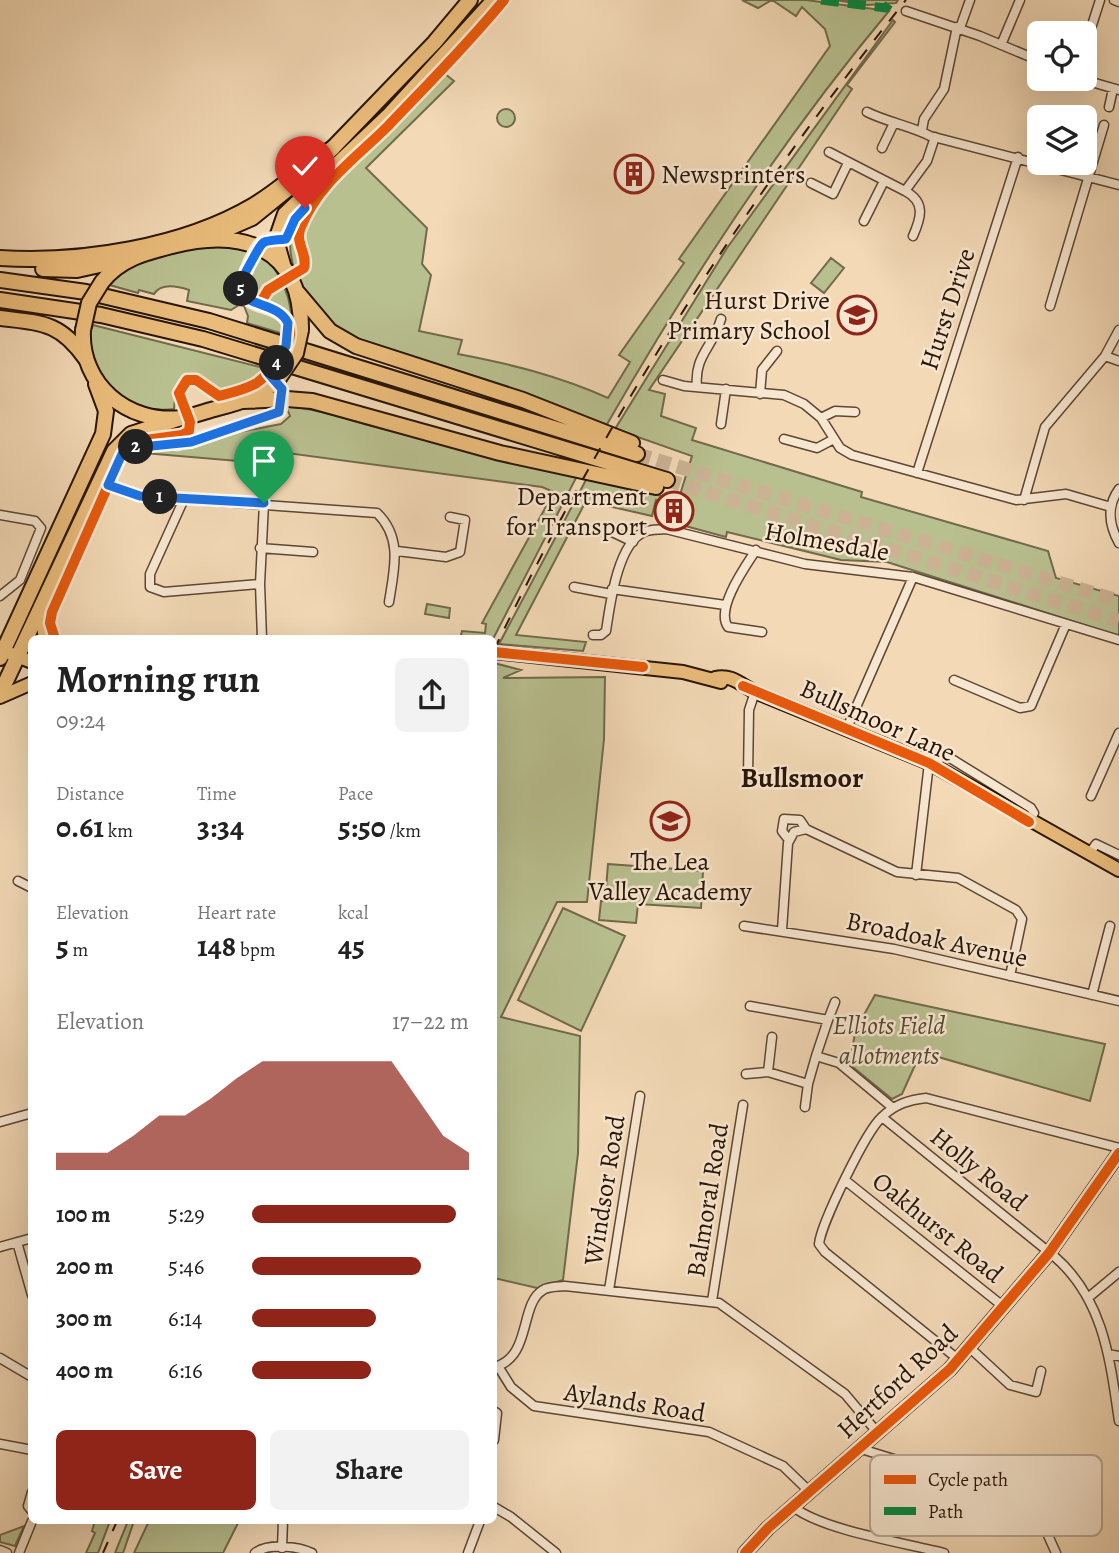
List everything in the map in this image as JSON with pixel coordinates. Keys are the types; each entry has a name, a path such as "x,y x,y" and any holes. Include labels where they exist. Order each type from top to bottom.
{"highway":[{"path":"0,264 65,270 127,259 206,238 241,224 262,211 333,148 434,43 470,0"},
{"path":"0,280 86,292 209,321 638,450 523,400 356,346 330,331 298,293 284,268 276,240 285,214 390,114 494,0"},
{"path":"0,258 53,261 88,258 197,231 253,206 333,148"},
{"path":"206,238 231,238 249,243 284,268"},
{"path":"0,695 11,656 103,434 106,411 86,359 82,330 89,303 102,282 127,259"},
{"path":"0,674 40,607 117,445 136,431 243,401 262,393 279,378 296,353 301,330 298,293"},
{"path":"0,300 101,315 203,339 666,485 509,455 312,401 287,398 243,401"},
{"path":"0,318 58,328 70,338 86,359"},
{"path":"96,384 121,404 139,413 181,418"},
{"path":"11,656 42,591 58,567"}],"main road":[{"path":"40,607 44,635"},
{"name":"Bullsmoor Lane","path":"497,652 643,667 715,678 727,685 749,689 932,765 1029,822 1119,870"},
{"path":"0,695 28,684"},
{"name":"Hertford Road","path":"745,1553 809,1491 932,1388 970,1348 1049,1253 1119,1151"}],"street":[{"path":"922,130 924,119 944,89 958,28 970,0"},
{"path":"1002,45 1020,0"},
{"path":"1093,21 1100,0"},
{"path":"1114,0 1119,2"},
{"path":"906,11 1027,56"},
{"path":"1097,84 1116,90 1109,107"},
{"path":"867,112 893,125 922,130 935,137 1119,185"},
{"path":"882,148 893,125"},
{"path":"1050,306 1104,125"},
{"path":"905,191 927,161 935,137"},
{"path":"829,152 916,199 921,211 913,236"},
{"name":"Hurst Drive","path":"917,473 1018,157"},
{"path":"811,183 833,194 848,163"},
{"path":"864,221 884,181"},
{"path":"697,386 697,363 716,338 721,319"},
{"path":"1024,500 1045,427 1105,356 1119,330"},
{"path":"760,394 762,370 778,351"},
{"path":"1105,356 1119,361"},
{"path":"663,380 791,397 821,418 844,451 859,457 1024,500 1066,494 1111,507"},
{"path":"721,424 726,389"},
{"path":"821,418 835,411 855,412"},
{"path":"784,439 817,448 834,439"},
{"path":"122,454 108,485 140,496 370,511 387,524 397,551 389,602"},
{"path":"1119,489 1111,507 1111,527 1119,543"},
{"path":"184,499 150,574 150,587 164,592 260,584"},
{"path":"262,635 260,548 264,503"},
{"path":"0,515 35,521 41,531 18,583 0,597"},
{"path":"397,551 446,557 460,552 465,520 450,517"},
{"name":"Holmesdale","path":"633,542 642,533 666,529 805,564 913,577 1119,640"},
{"path":"593,635 601,635 606,631 611,591 633,542 610,531"},
{"path":"260,548 313,552"},
{"path":"756,550 725,606 724,621 728,626 762,632"},
{"path":"847,728 913,577"},
{"path":"574,587 725,606"},
{"path":"954,680 1020,708 1031,706 1066,624"},
{"path":"748,778 749,689"},
{"path":"1091,796 1119,733"},
{"path":"916,875 932,765"},
{"path":"789,840 781,827 785,819 800,820 806,829 897,872 958,878 1020,914 1022,919 1010,976"},
{"path":"782,929 789,840 794,832 806,829"},
{"path":"1088,853 1096,844 1119,855"},
{"path":"18,881 28,886"},
{"name":"Broadoak Avenue","path":"744,926 782,929 894,949 1119,1001"},
{"path":"1092,995 1110,926"},
{"path":"805,1107 808,1083 835,1002"},
{"path":"750,1006 828,1020"},
{"path":"768,1072 772,1038"},
{"path":"816,1056 839,1063 893,1108"},
{"path":"746,1074 768,1072 808,1083"},
{"name":"Windsor Road","path":"610,1290 640,1096"},
{"path":"958,1360 825,1252 820,1244 871,1130 893,1108 926,1098 950,1102 1119,1151"},
{"name":"Balmoral Road","path":"712,1301 743,1105"},
{"path":"0,1122 28,1114"},
{"name":"Holly Road","path":"882,1117 1069,1269 1089,1297 1099,1319 1108,1354 1119,1422"},
{"name":"Oakhurst Road","path":"846,1181 1004,1307"},
{"path":"0,1247 28,1239"},
{"path":"17,1242 28,1281"},
{"path":"1089,1297 1119,1272"},
{"path":"497,1366 519,1343 536,1296 545,1288 565,1286 712,1301 756,1328 845,1394 877,1432"},
{"path":"970,1348 1010,1385 1036,1392 1041,1371"},
{"path":"1108,1354 1119,1356"},
{"path":"0,1358 28,1375"},
{"name":"Aylands Road","path":"497,1368 511,1387 534,1406 709,1432 783,1466 809,1491"},
{"path":"0,1444 28,1449"},
{"path":"858,1448 881,1455"},
{"path":"792,1506 805,1515 870,1534"},
{"path":"497,1509 556,1553"},
{"path":"19,1553 31,1524"},
{"path":"282,1548 283,1524"},
{"path":"468,1553 479,1524"},
{"path":"879,1536 944,1553"},
{"path":"1048,1536 1056,1553"},
{"path":"255,1553 264,1548 312,1553"},
{"path":"0,1550 7,1553"}],"green space":[{"path":"742,0 772,0 758,8"},
{"path":"772,0 806,0 889,11 811,109 738,212 670,318 606,426 354,339 328,319 306,293 293,263 290,247 292,230 297,231 297,241 305,263 302,273 308,262 300,239 301,231 323,194 387,127 444,73 454,81 366,168 427,228 422,264 431,275 419,331 462,340 458,354 534,371 608,398 630,362 619,355 684,263 679,259 830,46 825,29 802,7 796,16"},
{"path":"834,0 898,0 896,3 868,5"},
{"path":"893,20 895,22 847,85 852,89 649,390 665,394 661,416 696,428 692,440 862,492 861,497 1048,551 1056,578 1119,596 1119,636 887,562 841,560 727,532 726,537 678,524 684,503 678,501 692,456 615,429 727,248"},
{"path":"502,109 510,109 515,118 513,125 502,127 497,122 497,114"},
{"path":"200,246 240,246 252,250 272,265 284,287 291,312 292,324 286,324 287,335 247,323 248,316 244,306 239,305 231,310 187,301 189,290 165,287 154,294 139,290 138,293 106,284 137,263"},
{"path":"831,258 844,268 824,293 811,283"},
{"path":"93,325 268,369 253,383 219,393 197,377 185,376 176,389 174,409 138,406 116,394 100,377 90,352 88,328"},
{"path":"286,406 321,412 577,476 495,635 461,635 462,631 485,633 486,624 482,623 554,492 542,487 265,450 263,463 132,452 189,447 224,435 281,424 290,416"},
{"path":"587,478 662,496 661,501 656,500 652,516 586,501 516,635 586,642 583,651 499,644"},
{"path":"427,604 450,608 449,618 425,614"},
{"path":"497,664 521,670 503,678 605,677 604,739 587,902 557,902 501,1017 580,1036 578,1153 563,1280 537,1288 497,1279"},
{"path":"608,864 703,871 701,908 638,904 636,923 599,920 601,901 605,901"},
{"path":"563,908 625,936 581,1031 518,1000"},
{"name":"Elliots Field allotments","path":"875,995 1105,1044 1090,1101 921,1052 902,1094 892,1099 849,1064 856,1029"},
{"path":"94,1524 109,1524 98,1553 86,1553 95,1533 92,1531"},
{"path":"127,1524 133,1524 123,1553 115,1553"},
{"path":"148,1524 238,1524 223,1553 134,1553"},
{"path":"24,1526 15,1546 0,1542 0,1535"}],"tunnel":[{"path":"637,454 1119,601"},
{"path":"667,480 1119,621"}],"railway":[{"path":"497,644 583,479 682,313 789,154 906,0"},
{"path":"103,1553 116,1524"}],"marked path":[{"path":"821,0 886,8 889,4"}],"cycle path":[{"path":"259,305 268,290 304,268 299,232 317,198 432,80 504,0"},
{"path":"54,635 50,623 52,612 122,454 145,440 182,435 189,431 190,422 179,393 187,380 196,380 219,396 255,384 283,354 288,344 289,325 279,313 246,298 242,288 243,281 261,243 267,239 286,239 295,219 313,202"},
{"path":"177,444 277,414 281,408 282,389 268,373"},
{"path":"497,652 643,667"},
{"path":"743,686 929,763 1029,822"},
{"path":"745,1553 768,1528 950,1369 1049,1253 1119,1153"}],"place":[{"name":"Newsprinters","path":"634,174"},
{"name":"Hurst Drive Primary School","path":"857,315"},
{"name":"Department for Transport","path":"674,511"},
{"name":"The Lea Valley Academy","path":"670,821"}],"district":[{"name":"Bullsmoor","path":"802,777"}],"route":[{"path":"264,503 140,496 108,485 122,454 132,448 191,442 221,429 279,412 282,389 268,373 286,346 288,323 281,313 248,299 242,293 240,285 264,240 286,239 295,219 305,208"}]}
